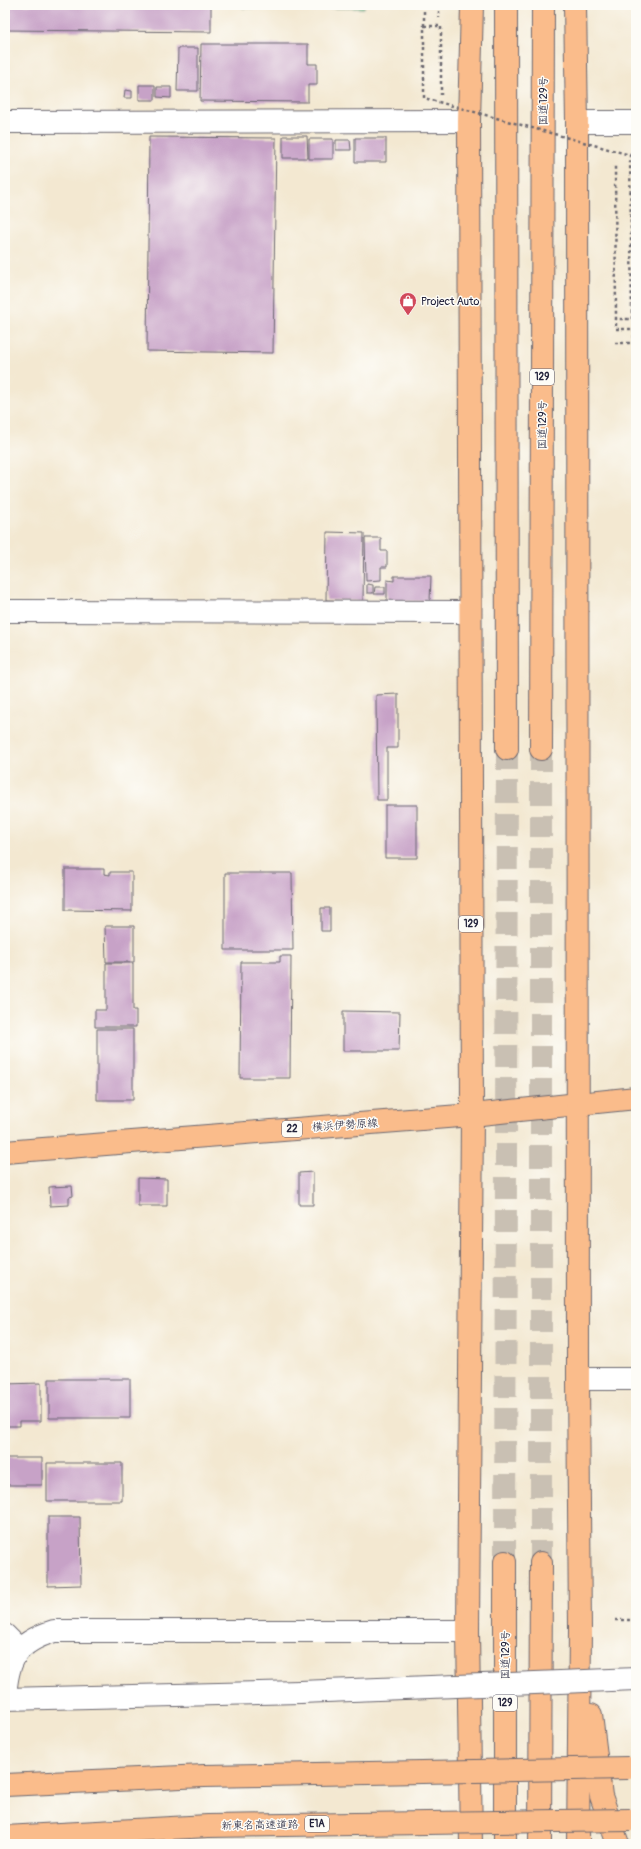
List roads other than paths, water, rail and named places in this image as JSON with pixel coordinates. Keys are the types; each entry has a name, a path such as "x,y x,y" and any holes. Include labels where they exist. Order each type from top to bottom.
{"main road":[{"name":"129","path":"471,1844 468,1631 472,1115 469,121 472,5"},
{"path":"506,5 507,749"},
{"name":"国道129号","path":"541,749 543,5"},
{"path":"575,5 577,122 578,1378 580,1630 578,1844"},
{"name":"横浜伊勢原線","path":"5,1152 472,1115 636,1098"},
{"name":"国道129号","path":"505,1562 505,1844"},
{"path":"540,1563 540,1844"},
{"path":"580,1630 601,1796 618,1844"},
{"path":"5,1785 204,1776 633,1768"},
{"name":"新東名高速道路","path":"5,1837 208,1826 634,1820"}],"street":[{"path":"5,122 469,121"},
{"path":"577,122 636,122"},
{"path":"5,611 470,612"},
{"path":"578,1378 636,1380"},
{"path":"468,1631 54,1631 12,1642 5,1699 300,1692 636,1679"}],"tunnel":[{"path":"505,1562 507,749"},
{"path":"541,749 541,1563"}],"place":[{"name":"Project Auto","path":"408,316"}]}
